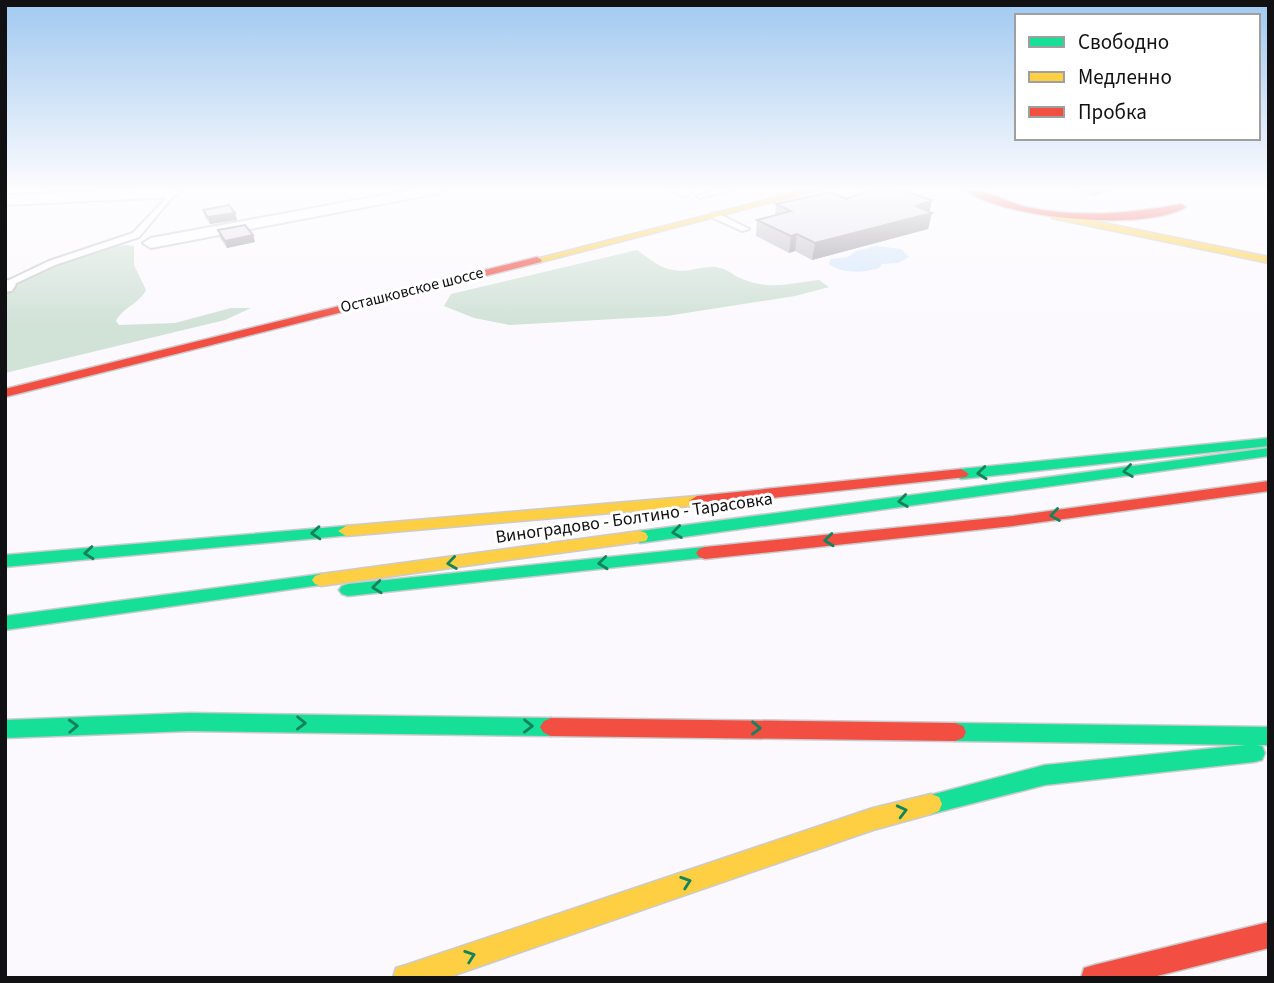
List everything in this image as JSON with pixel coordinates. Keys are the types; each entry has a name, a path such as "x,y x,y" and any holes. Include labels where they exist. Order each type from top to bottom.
{"main road":[{"name":"Осташковское шоссе","path":"5,393 635,235"},
{"path":"1149,235 1269,259"},
{"path":"1211,235 1269,259"},
{"path":"5,561 225,540 562,515 1269,442"},
{"name":"Виноградово - Болтино - Тарасовка","path":"5,625 1269,452"},
{"path":"5,625 1013,521 1269,486"},
{"path":"5,729 189,722 1269,736"},
{"path":"406,978 873,819 1045,775 1269,752"},
{"path":"1094,978 1269,935"}],"street":[{"path":"151,243 194,235"}],"lane":[{"path":"6,285 52,263 136,235"}],"green space":[{"path":"126,245 134,246 134,265 146,290 119,316 116,321 119,325 175,323 231,308 251,308 225,320 5,373 5,292 63,262"},
{"path":"637,250 662,266 675,270 716,267 760,284 780,285 819,280 829,287 795,296 667,316 510,325 474,318 444,306 451,294"}],"water":[{"path":"876,246 901,249 909,257 898,263 882,264 879,268 860,272 840,270 829,264 830,259 848,257 856,251"}],"building":[{"path":"221,235 253,235 225,241"},
{"path":"799,235 847,235 815,243"}],"traffic: fast":[{"path":"961,474 1269,442"},
{"path":"640,537 1269,452"},
{"path":"5,561 346,531"},
{"path":"348,590 705,553"},
{"path":"5,623 321,580"},
{"path":"5,729 189,722 551,727"},
{"path":"955,732 1269,736"},
{"path":"931,804 1045,775 1254,753"}],"traffic: slow":[{"path":"537,260 637,235"},
{"path":"1147,235 1269,260"},
{"path":"346,531 697,501"},
{"path":"321,580 640,537"},
{"path":"406,978 873,819 931,804"}],"traffic: jam":[{"path":"5,393 537,260"},
{"path":"697,501 961,474"},
{"path":"705,553 1013,521 1269,486"},
{"path":"551,727 955,732"},
{"path":"1094,978 1269,935"}]}
